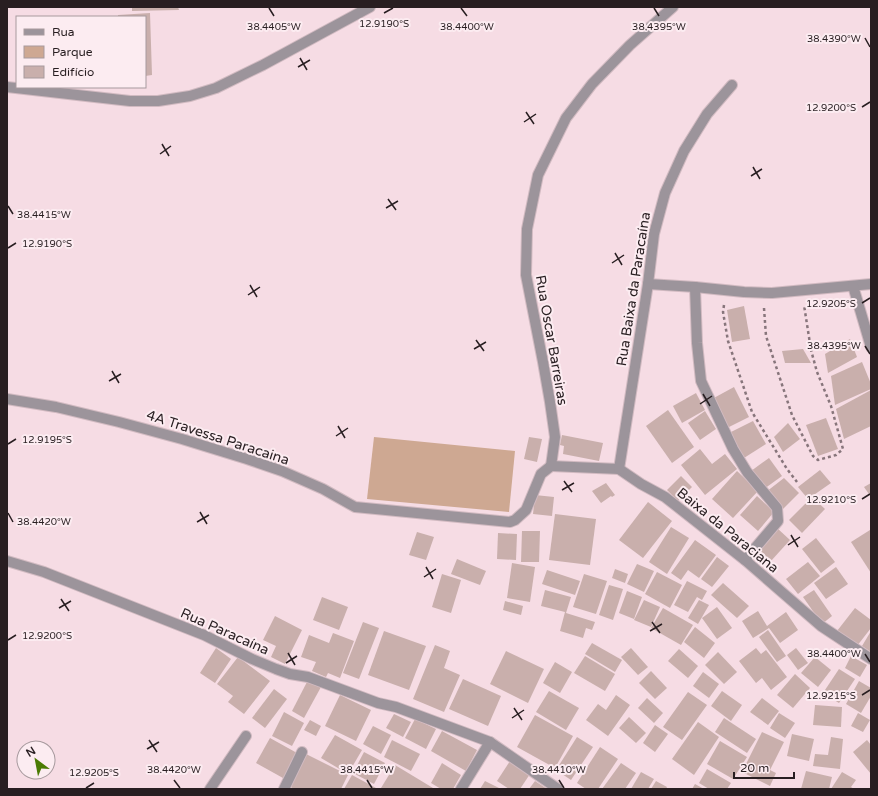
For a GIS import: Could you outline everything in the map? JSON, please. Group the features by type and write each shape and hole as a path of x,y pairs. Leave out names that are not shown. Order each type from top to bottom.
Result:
{"street":[{"path":"7,87 130,101 158,101 190,96 216,88 263,65 370,7"},
{"name":"Rua Oscar Barreiras","path":"551,466 554,436 550,402 526,275 527,229 538,175 566,118 592,84 630,45 674,7"},
{"name":"Rua Baixa da Paracaína","path":"619,469 648,284 654,234 665,193 684,151 707,114 732,86"},
{"path":"648,284 763,293 802,291 871,284"},
{"path":"853,286 871,347"},
{"path":"695,287 700,381 733,449 747,472 777,508 778,520 745,560"},
{"name":"4A Travessa Paracaina","path":"7,399 56,407 119,422 247,459 282,471 323,489 354,507 510,522 515,520 526,510 541,474 551,466"},
{"path":"551,466 619,469"},
{"name":"Baixa da Paraciana","path":"619,469 641,484 665,497 745,560 821,626 871,659"},
{"name":"Rua Paracaína","path":"7,561 44,572 204,635 252,659 276,669 290,674 308,677 378,703 396,707 490,742 558,789"},
{"path":"210,789 246,736"},
{"path":"461,789 490,742"},
{"path":"284,789 302,752"}],"path":[{"path":"725,290 723,312 728,341 752,412 787,469 797,482"},
{"path":"763,293 766,336 792,415 814,456 818,460 836,454 842,449 830,406 817,372 811,350 802,291"}],"green space":[{"path":"374,437 515,451 509,512 367,499"}],"building":[{"path":"132,7 178,7 179,10 132,11"},
{"path":"150,13 152,75 146,76 146,16 118,15"},
{"path":"744,306 750,339 732,342 727,310"},
{"path":"850,339 857,357 828,373 825,354"},
{"path":"803,349 811,363 785,363 782,351"},
{"path":"862,362 871,384 871,389 835,405 831,376"},
{"path":"734,387 749,417 727,428 712,399"},
{"path":"871,390 871,426 844,439 836,409"},
{"path":"696,393 705,410 682,423 673,406"},
{"path":"668,410 694,447 672,463 646,426"},
{"path":"705,411 716,429 700,440 688,423"},
{"path":"826,418 838,449 818,456 806,425"},
{"path":"753,421 766,444 744,458 729,433"},
{"path":"788,423 800,439 783,452 774,437"},
{"path":"562,435 603,443 599,461 563,454 564,446 560,445"},
{"path":"529,437 542,439 537,462 524,459"},
{"path":"700,449 712,464 725,454 737,469 705,495 681,465"},
{"path":"769,458 782,476 764,489 751,471"},
{"path":"820,470 831,483 808,499 798,487"},
{"path":"737,471 758,491 733,518 712,499"},
{"path":"681,476 692,487 678,501 667,490"},
{"path":"784,478 799,493 783,509 766,492"},
{"path":"606,483 615,495 601,503 592,491"},
{"path":"871,483 871,497 864,487"},
{"path":"535,495 554,497 552,516 533,514"},
{"path":"757,496 774,512 758,531 740,515"},
{"path":"812,497 825,509 802,533 789,520"},
{"path":"648,502 672,521 643,558 619,540"},
{"path":"555,514 596,519 590,565 549,560"},
{"path":"671,527 689,538 667,574 649,562"},
{"path":"777,528 790,540 771,561 759,550"},
{"path":"870,530 871,531 871,573 851,542"},
{"path":"522,531 540,531 539,562 521,562"},
{"path":"417,532 434,537 426,560 409,555"},
{"path":"498,533 517,534 516,560 497,559"},
{"path":"816,538 835,562 821,573 802,549"},
{"path":"695,540 716,555 699,578 688,570 681,580 671,573"},
{"path":"717,557 729,566 712,587 701,579"},
{"path":"457,559 486,571 480,585 451,574"},
{"path":"808,562 820,576 798,594 786,579"},
{"path":"512,563 535,567 530,602 507,598"},
{"path":"637,564 654,571 644,592 627,584"},
{"path":"836,567 848,584 826,599 814,583"},
{"path":"615,569 628,574 625,583 612,578"},
{"path":"547,570 580,581 575,595 542,584"},
{"path":"657,572 682,585 670,608 645,594"},
{"path":"442,574 461,580 451,613 432,607"},
{"path":"584,574 607,581 596,614 573,607"},
{"path":"687,581 707,591 702,600 697,597 688,612 674,605"},
{"path":"723,583 749,606 737,618 711,595"},
{"path":"609,585 623,589 613,620 599,615"},
{"path":"545,590 571,597 566,613 595,622 592,630 586,628 583,638 560,631 565,612 541,606"},
{"path":"814,590 832,616 822,624 803,597"},
{"path":"627,591 642,597 634,619 619,613"},
{"path":"322,597 348,607 339,630 313,620"},
{"path":"644,600 660,607 651,627 634,620"},
{"path":"699,600 709,605 698,624 688,618"},
{"path":"505,601 523,606 521,615 503,610"},
{"path":"717,607 732,628 717,639 702,618"},
{"path":"663,608 693,625 681,645 651,628"},
{"path":"855,608 871,620 871,628 857,646 837,631"},
{"path":"758,611 767,626 786,612 798,630 780,643 769,628 753,638 742,621"},
{"path":"275,616 302,630 285,664 271,657 276,646 263,640"},
{"path":"363,622 379,628 359,679 343,673"},
{"path":"695,627 715,643 704,658 684,642"},
{"path":"768,630 786,656 777,662 759,637"},
{"path":"384,631 426,646 409,690 368,675"},
{"path":"871,631 871,652 862,646"},
{"path":"333,633 354,641 340,678 328,673 326,677 312,671 316,662 301,657 309,635 329,643"},
{"path":"592,643 622,660 615,672 585,654"},
{"path":"435,645 450,651 444,668 460,675 444,712 413,699"},
{"path":"216,648 231,659 215,683 200,673"},
{"path":"631,648 648,667 638,675 621,657"},
{"path":"756,648 761,654 766,650 787,677 771,690 762,678 756,683 739,661"},
{"path":"796,648 808,663 798,670 787,655"},
{"path":"679,649 698,666 688,678 668,661"},
{"path":"506,651 544,669 528,703 490,684"},
{"path":"718,652 737,672 724,684 705,665"},
{"path":"585,656 615,674 605,691 574,673"},
{"path":"851,656 867,665 860,677 845,668"},
{"path":"238,657 270,681 244,714 228,702 233,696 217,684"},
{"path":"815,657 831,670 818,687 801,673"},
{"path":"555,662 572,672 560,693 543,683"},
{"path":"839,669 855,679 839,703 823,693"},
{"path":"651,671 667,688 655,699 639,683"},
{"path":"703,672 719,684 709,698 693,686"},
{"path":"795,674 810,688 793,708 777,695"},
{"path":"463,679 501,696 488,726 449,709"},
{"path":"308,680 321,687 304,718 292,711"},
{"path":"859,681 871,688 871,696 861,713 846,704"},
{"path":"274,689 287,699 265,728 252,718"},
{"path":"549,691 579,708 566,730 536,712"},
{"path":"722,691 742,705 731,721 711,706"},
{"path":"688,692 707,705 682,740 663,727"},
{"path":"340,695 371,710 356,741 325,726"},
{"path":"616,695 630,705 608,736 586,720 598,704 606,710"},
{"path":"647,698 663,713 654,723 638,708"},
{"path":"762,698 779,711 768,725 750,712"},
{"path":"815,705 842,707 841,727 813,725"},
{"path":"284,712 304,723 292,746 272,736"},
{"path":"779,713 795,723 785,738 770,728"},
{"path":"858,713 870,720 863,732 851,726"},
{"path":"394,714 411,722 403,737 386,728"},
{"path":"535,715 573,736 555,768 517,747"},
{"path":"629,717 646,733 636,743 619,728"},
{"path":"724,718 756,739 747,753 715,732"},
{"path":"415,719 436,729 426,749 405,738"},
{"path":"310,720 321,726 316,736 304,730"},
{"path":"698,722 719,737 694,775 672,759"},
{"path":"655,725 668,734 655,752 643,743"},
{"path":"373,726 391,735 381,754 363,744"},
{"path":"442,731 477,750 466,771 431,751"},
{"path":"762,732 784,742 770,770 776,773 770,786 742,772"},
{"path":"792,734 814,739 809,761 787,756"},
{"path":"335,735 362,750 348,774 321,758"},
{"path":"577,737 593,747 571,780 556,770"},
{"path":"831,737 843,739 840,769 813,766 815,754 828,755"},
{"path":"270,738 297,753 283,778 256,763"},
{"path":"392,740 420,754 411,771 384,757"},
{"path":"867,740 871,745 871,774 853,752"},
{"path":"720,741 747,757 733,779 707,764"},
{"path":"600,747 618,759 598,789 586,789 577,783"},
{"path":"364,752 385,763 374,784 353,773"},
{"path":"306,754 348,775 341,789 294,789 289,786"},
{"path":"510,761 530,774 520,789 509,789 497,781"},
{"path":"442,763 461,775 453,789 441,789 431,783"},
{"path":"621,763 636,773 625,789 602,789"},
{"path":"395,765 433,788 433,789 381,788"},
{"path":"707,769 731,783 727,789 709,789 699,783"},
{"path":"806,771 832,777 829,789 801,789"},
{"path":"641,772 654,779 648,789 631,789"},
{"path":"842,772 856,780 851,787 854,789 831,789"},
{"path":"352,775 376,788 344,789"},
{"path":"485,781 501,789 480,789"},
{"path":"535,781 547,789 529,789"},
{"path":"656,781 667,787 666,789 651,789"},
{"path":"695,784 704,789 692,789"}]}
